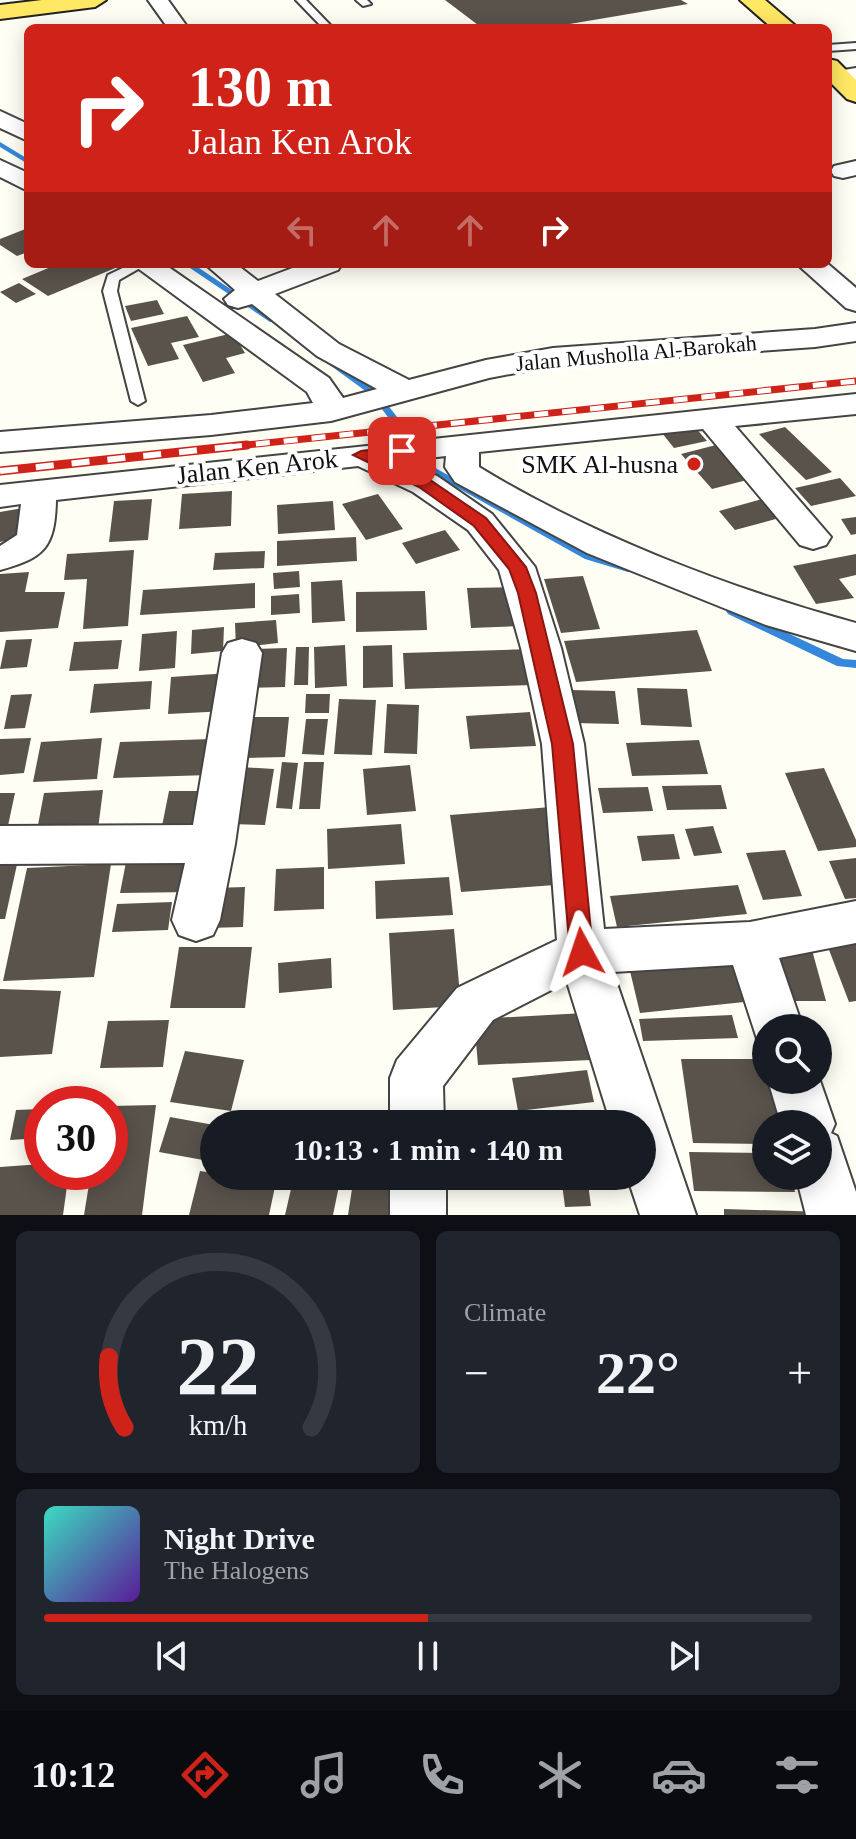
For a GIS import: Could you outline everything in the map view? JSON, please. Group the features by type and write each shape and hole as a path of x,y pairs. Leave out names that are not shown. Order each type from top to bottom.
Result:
{"main road":[{"path":"0,12 95,0"},
{"path":"751,0 781,24"}],"street":[{"path":"158,0 175,24"},
{"path":"0,118 24,132"},
{"path":"0,167 24,182"},
{"path":"150,268 213,308 318,385 327,396 331,411"},
{"path":"223,268 252,294 391,396"},
{"path":"213,308 318,268"},
{"path":"816,268 856,302"},
{"name":"Jalan Musholla Al-Barokah","path":"0,442 211,425 331,411 486,369 553,357 815,338 856,332"},
{"name":"Jalan Ken Arok","path":"0,496 856,404"},
{"path":"712,419 813,537"},
{"path":"458,445 462,467 467,475 600,545 780,616 856,637"},
{"path":"361,455 425,484 453,501 480,522 517,567 541,648 563,744 582,952 633,1110"},
{"path":"0,558 22,552 31,545 36,536 39,491"},
{"path":"196,920 212,844 242,653"},
{"path":"0,845 212,844"},
{"path":"417,1110 416,1078 475,1004 582,952 750,943 856,922"},
{"path":"750,943 773,1014"},
{"path":"656,1179 668,1215"},
{"path":"418,1190 418,1215"},
{"path":"827,1190 834,1215"}],"lane":[{"path":"301,0 324,24"},
{"path":"838,71 856,46"},
{"path":"135,268 113,278 110,291 138,401"}],"building":[{"path":"445,0 681,0 688,4 570,24 477,24"},
{"path":"24,230 24,253 17,256 0,245 0,239"},
{"path":"48,268 115,268 48,296 22,279"},
{"path":"19,283 36,294 16,303 0,292"},
{"path":"157,300 164,314 131,321 125,306"},
{"path":"187,316 199,337 171,343 179,359 148,366 131,328"},
{"path":"233,333 245,353 226,358 235,373 203,382 183,345"},
{"path":"694,426 707,441 674,448 662,433"},
{"path":"785,427 832,472 806,480 759,434"},
{"path":"716,445 747,480 712,489 681,454"},
{"path":"840,478 856,496 811,506 795,488"},
{"path":"232,491 231,526 179,529 182,494"},
{"path":"378,494 403,529 366,540 342,504"},
{"path":"766,498 783,517 735,530 719,511"},
{"path":"152,499 148,540 109,542 114,501"},
{"path":"333,501 335,530 278,534 277,505"},
{"path":"23,508 23,537 0,542 0,512"},
{"path":"856,517 856,534 851,535 841,519"},
{"path":"445,530 460,550 416,564 402,543"},
{"path":"356,537 357,561 277,566 277,541"},
{"path":"134,550 128,626 83,629 87,579 64,580 67,554"},
{"path":"265,551 264,568 213,570 215,553"},
{"path":"856,554 856,575 839,579 854,598 816,604 793,566"},
{"path":"299,571 300,587 274,589 273,573"},
{"path":"29,572 25,592 65,592 58,628 0,632 0,574"},
{"path":"583,576 600,629 561,633 544,579"},
{"path":"342,580 345,621 312,623 311,582"},
{"path":"255,583 255,608 140,615 143,590"},
{"path":"518,587 524,626 471,628 467,588"},
{"path":"425,591 427,630 356,632 356,592"},
{"path":"299,594 300,613 271,615 271,596"},
{"path":"276,620 278,643 236,648 235,623"},
{"path":"224,627 223,651 191,654 192,630"},
{"path":"697,630 712,671 576,682 564,641"},
{"path":"177,631 175,668 139,671 142,634"},
{"path":"32,639 27,667 0,669 6,640"},
{"path":"122,640 118,669 69,671 74,642"},
{"path":"345,645 347,686 315,688 314,647"},
{"path":"392,645 393,687 363,688 363,646"},
{"path":"296,647 309,647 308,685 294,685"},
{"path":"287,648 285,687 248,688 251,649"},
{"path":"530,649 535,685 405,689 403,653"},
{"path":"229,673 227,711 168,714 171,677"},
{"path":"152,681 150,709 90,713 94,684"},
{"path":"637,688 687,689 692,727 641,725"},
{"path":"570,690 615,691 619,724 573,723"},
{"path":"32,694 25,728 4,729 11,695"},
{"path":"306,694 330,694 329,713 305,713"},
{"path":"339,699 376,700 372,755 334,754"},
{"path":"387,704 419,705 417,754 384,753"},
{"path":"530,712 536,746 470,749 466,716"},
{"path":"249,717 289,717 285,757 244,758"},
{"path":"306,719 328,719 324,755 302,754"},
{"path":"31,738 24,773 0,775 0,739"},
{"path":"102,738 97,779 33,782 41,742"},
{"path":"212,739 209,775 113,778 120,742"},
{"path":"699,740 708,774 632,776 626,743"},
{"path":"282,762 298,763 292,809 276,808"},
{"path":"304,762 324,762 320,809 299,809"},
{"path":"410,765 416,811 367,815 363,769"},
{"path":"241,767 274,769 265,825 230,824"},
{"path":"824,768 856,840 856,847 818,851 785,773"},
{"path":"721,785 727,809 667,810 662,786"},
{"path":"648,787 653,811 603,813 598,788"},
{"path":"103,790 97,837 35,841 44,793"},
{"path":"169,791 208,791 201,836 160,836"},
{"path":"0,793 15,793 6,835 0,835"},
{"path":"551,807 568,884 461,892 450,815"},
{"path":"401,824 405,864 328,869 327,829"},
{"path":"713,826 722,853 694,856 685,829"},
{"path":"674,834 680,859 642,861 637,836"},
{"path":"785,850 802,896 763,900 746,853"},
{"path":"196,856 191,892 120,893 127,857"},
{"path":"856,858 856,898 845,899 829,861"},
{"path":"18,860 5,919 0,919 0,861"},
{"path":"111,864 94,977 3,981 27,868"},
{"path":"324,867 324,909 274,911 276,869"},
{"path":"449,877 453,915 376,919 375,881"},
{"path":"738,885 747,914 617,927 610,896"},
{"path":"245,887 243,927 208,928 213,888"},
{"path":"172,902 168,930 112,932 117,904"},
{"path":"856,926 856,1001 849,1002 821,929"},
{"path":"454,929 461,1006 393,1010 389,933"},
{"path":"809,939 826,1001 788,1001 772,940"},
{"path":"179,947 252,947 245,1008 170,1008"},
{"path":"748,955 763,1000 640,1013 629,967"},
{"path":"331,958 332,988 279,993 278,963"},
{"path":"0,989 61,991 52,1054 0,1057"},
{"path":"584,1013 591,1060 478,1065 474,1019"},
{"path":"732,1015 738,1038 643,1041 639,1019"},
{"path":"169,1020 163,1067 100,1068 108,1021"},
{"path":"185,1051 244,1060 231,1110 170,1102"},
{"path":"681,1059 752,1059 752,1094 780,1094 782,1110 752,1110 752,1144 693,1143"},
{"path":"587,1070 594,1102 518,1110 512,1078"},
{"path":"156,1105 142,1215 84,1215 88,1190 128,1190 128,1106"},
{"path":"16,1110 24,1110 24,1139 10,1140"},
{"path":"170,1117 200,1122 200,1159 159,1152"},
{"path":"689,1152 752,1153 752,1190 795,1192 694,1191"},
{"path":"24,1165 24,1190 66,1190 63,1215 0,1215 0,1167"},
{"path":"200,1171 200,1190 274,1190 269,1215 189,1215"},
{"path":"291,1190 338,1190 333,1215 285,1215"},
{"path":"352,1190 392,1190 389,1215 348,1215"},
{"path":"563,1190 589,1190 591,1206 565,1207"},
{"path":"724,1209 826,1212 827,1215 724,1215"}],"waterway":[{"path":"0,144 24,159"},
{"path":"194,268 273,320"},
{"path":"330,361 374,393 434,471 589,557 628,568"},
{"path":"732,611 841,663 856,664"}],"railway":[{"path":"228,447 856,381"},
{"path":"228,447 247,445"},
{"path":"0,471 228,447"}],"place":[{"name":"SMK Al-husna","path":"694,464"}],"route":[{"path":"402,451 361,455 425,484 480,522 517,567 527,593 563,744 582,952"}]}
